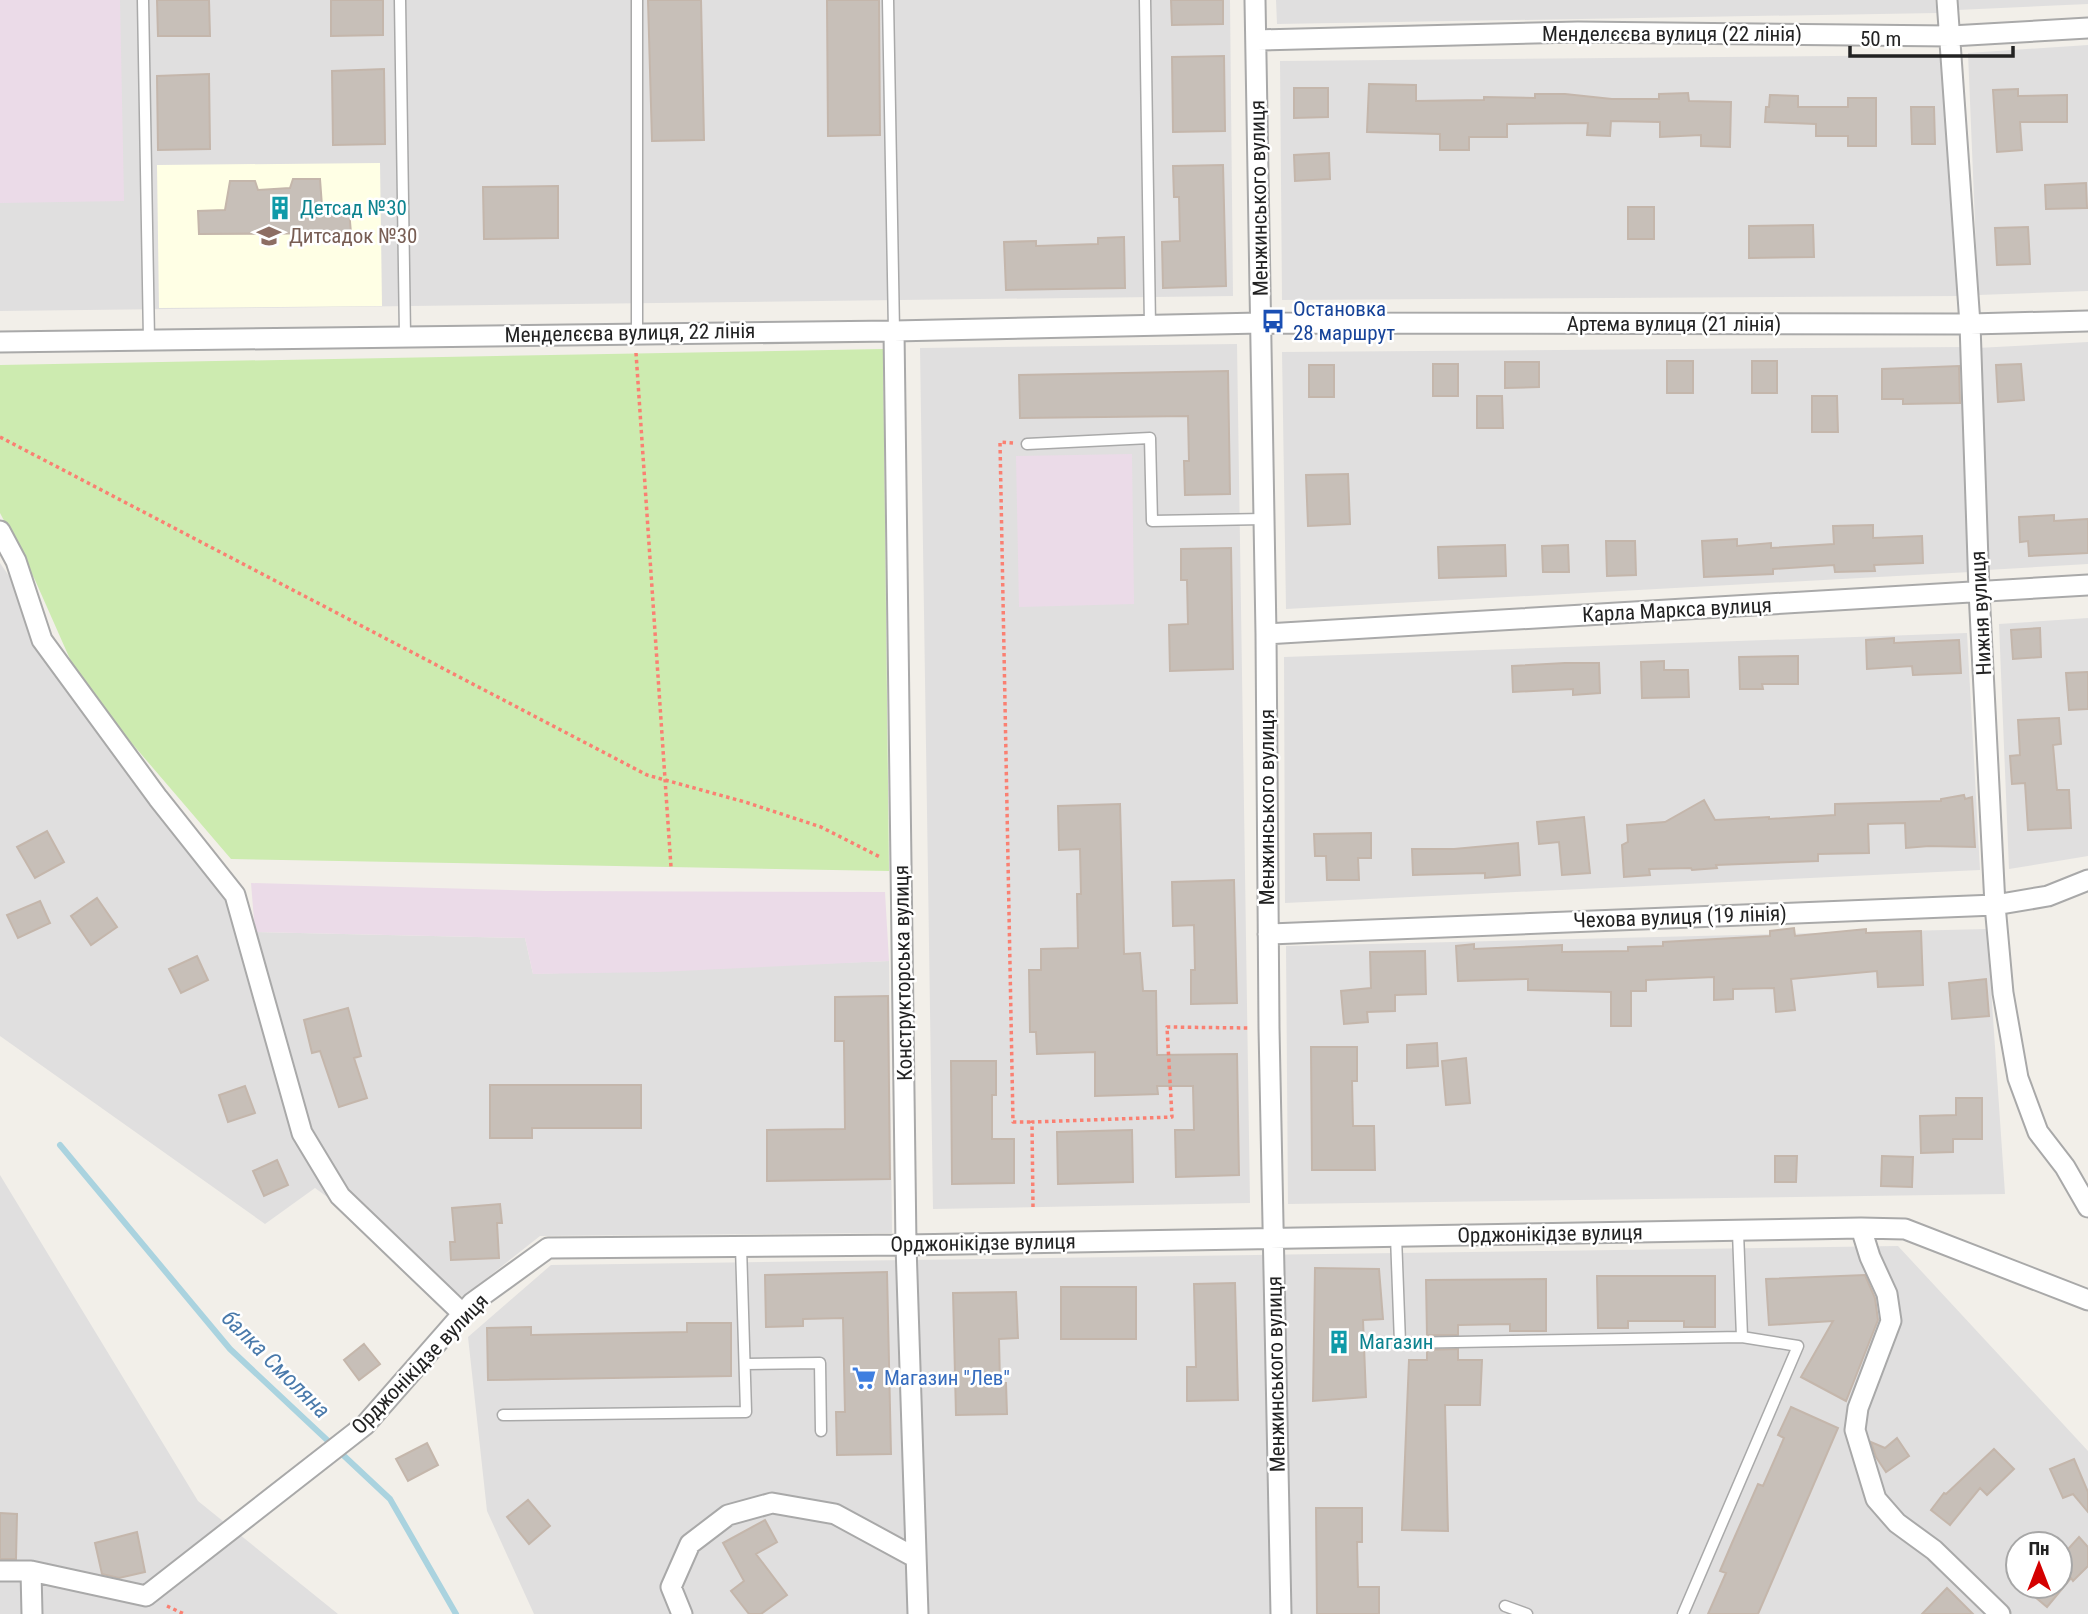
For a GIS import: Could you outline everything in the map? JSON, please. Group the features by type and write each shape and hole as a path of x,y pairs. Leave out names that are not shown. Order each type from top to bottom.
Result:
{"street":[{"name":"Менжинського вулиця","path":"1255,0 1266,634 1269,1028 1281,1614"},
{"name":"Нижня вулиця","path":"1947,0 1970,324 1979,591 1995,905 2003,993 2018,1078 2038,1132 2065,1167 2088,1207"},
{"name":"Менделєєва вулиця (22 лiнiя)","path":"1256,40 1578,32 1951,36 2088,28"},
{"name":"Артема вулиця (21 лiнiя)","path":"1260,323 1970,324 2088,321"},
{"name":"Менделєєва вулиця, 22 лінія","path":"0,342 894,331 1260,323"},
{"name":"Конструкторська вулиця","path":"894,331 906,1245 918,1614"},
{"path":"0,531 16,561 42,640 158,798 235,895 302,1133 340,1196 463,1314"},
{"name":"Карла Маркса вулиця","path":"1266,634 2088,585"},
{"name":"Чехова вулиця (19 лiнiя)","path":"1268,933 1995,905 2048,896 2088,880"},
{"path":"1861,1228 1870,1257 1887,1294 1891,1321 1862,1398 1855,1430 1877,1499 1897,1523 1934,1550 2000,1614"},
{"name":"Орджонікідзе вулиця","path":"0,1571 31,1571 146,1596 365,1425 472,1303 548,1248 1905,1229 2088,1300"},
{"path":"682,1614 671,1587 690,1544 728,1515 772,1503 835,1514 916,1558"},
{"path":"31,1571 32,1614"}],"lane":[{"path":"143,0 149,340"},
{"path":"400,0 405,336"},
{"path":"637,0 637,333"},
{"path":"888,0 894,331"},
{"path":"1145,0 1150,326"},
{"path":"1027,443 1150,438 1152,521 1264,519"},
{"path":"1738,1232 1742,1337"},
{"path":"1396,1236 1400,1342 1742,1337 1798,1346 1683,1614"},
{"path":"503,1415 746,1412 741,1246"},
{"path":"745,1364 820,1363 821,1431"},
{"path":"1505,1606 1527,1614"}],"path":[{"path":"636,354 671,867"},
{"path":"0,437 635,768 665,780 821,827 901,868"},
{"path":"1027,443 1000,442 1013,1122 1172,1117 1167,1027 1269,1028"},
{"path":"1032,1122 1033,1207"}],"shaded area":[{"path":"0,0 1230,0 1233,296 0,311"},
{"path":"0,0 120,0 124,201 0,203"},
{"path":"1276,0 1935,0 1937,13 1277,24"},
{"path":"1955,0 2088,0 2088,4 1957,10"},
{"path":"2088,45 2088,291 1978,295 1968,53"},
{"path":"1942,55 1959,296 1282,300 1280,61"},
{"name":"Дитсадок №30","path":"380,163 382,306 159,308 157,165"},
{"path":"2088,342 2088,564 1987,570 1977,348"},
{"path":"1237,344 1250,1203 933,1209 920,348"},
{"path":"1964,347 1970,572 1286,609 1282,352"},
{"path":"1132,454 1134,604 1019,607 1016,456"},
{"path":"0,563 255,932 525,938 533,974 889,961 892,1233 540,1236 463,1297 315,1188 265,1224 0,1036"},
{"path":"2088,618 2088,856 2009,869 1999,624"},
{"path":"1967,633 1980,870 1285,903 1284,657"},
{"path":"251,883 546,891 885,892 889,961 658,972 533,974 525,938 255,932"},
{"path":"1987,929 2005,1194 1288,1204 1286,946"},
{"path":"0,1175 198,1501 338,1614 0,1614"},
{"path":"1898,1246 2088,1451 2088,1614 534,1614 487,1511 468,1337 551,1265"}],"green space":[{"path":"883,349 889,871 231,859 81,684 35,580 0,513 0,365"}],"building":[{"path":"157,0 209,0 210,36 158,36"},
{"path":"331,0 383,0 383,35 331,36"},
{"path":"648,0 701,0 704,140 652,141"},
{"path":"827,0 879,0 880,135 828,136"},
{"path":"1171,0 1223,0 1223,24 1172,25"},
{"path":"1224,56 1225,131 1173,132 1172,57"},
{"path":"384,69 385,144 333,145 332,71"},
{"path":"209,74 210,149 158,150 157,76"},
{"path":"1369,84 1416,85 1416,101 1484,100 1484,97 1535,98 1535,94 1659,99 1659,94 1688,93 1689,101 1731,102 1730,147 1701,146 1701,135 1660,137 1660,122 1611,121 1610,136 1587,135 1588,123 1507,124 1507,137 1469,137 1469,150 1440,150 1440,134 1367,132"},
{"path":"1294,88 1328,88 1328,117 1294,118"},
{"path":"2018,89 2018,96 2067,95 2067,122 2020,122 2022,150 1997,152 1993,90"},
{"path":"1770,95 1798,96 1798,107 1848,107 1848,98 1876,98 1876,146 1848,146 1848,136 1816,136 1816,124 1765,122"},
{"path":"1911,107 1934,107 1935,144 1912,144"},
{"path":"1329,153 1330,179 1295,181 1294,155"},
{"path":"1223,165 1226,286 1163,288 1162,242 1180,241 1179,197 1174,197 1173,166"},
{"name":"Детсад №30","path":"293,179 320,179 322,206 349,210 351,233 199,234 198,211 225,210 230,181 255,181 258,190 290,188"},
{"path":"2086,183 2087,208 2046,209 2045,185"},
{"path":"558,186 558,238 484,239 483,187"},
{"path":"1628,207 1654,207 1654,239 1628,239"},
{"path":"1813,225 1814,257 1749,258 1749,226"},
{"path":"2028,227 2030,264 1997,265 1995,228"},
{"path":"1124,237 1125,288 1006,290 1004,242 1036,241 1036,246 1098,244 1098,238"},
{"path":"1667,361 1693,361 1693,393 1667,393"},
{"path":"1752,361 1777,361 1777,393 1752,393"},
{"path":"1505,362 1539,362 1539,387 1505,388"},
{"path":"1433,364 1458,364 1458,396 1433,396"},
{"path":"2021,364 2024,400 1998,402 1996,365"},
{"path":"1309,365 1334,365 1334,397 1309,397"},
{"path":"1959,366 1960,403 1903,404 1903,399 1882,399 1882,369"},
{"path":"1228,371 1230,494 1185,495 1184,461 1189,461 1188,416 1020,418 1019,375"},
{"path":"1477,396 1502,396 1503,428 1477,428"},
{"path":"1812,396 1837,396 1838,432 1812,432"},
{"path":"1348,474 1350,524 1308,526 1306,475"},
{"path":"2054,515 2054,521 2088,519 2088,553 2029,556 2028,541 2020,542 2019,517"},
{"path":"1873,525 1873,538 1922,536 1923,563 1874,565 1875,571 1835,572 1834,565 1773,569 1773,574 1704,577 1702,541 1737,539 1737,546 1771,543 1771,548 1834,544 1833,526"},
{"path":"1606,541 1635,541 1636,575 1607,576"},
{"path":"1505,545 1506,576 1439,578 1438,547"},
{"path":"1568,545 1569,572 1543,572 1542,546"},
{"path":"1231,548 1233,669 1170,671 1169,625 1188,624 1187,580 1181,580 1181,549"},
{"path":"2040,628 2041,657 2013,659 2011,630"},
{"path":"1894,638 1894,643 1959,640 1961,673 1913,675 1912,666 1867,669 1866,640"},
{"path":"1798,656 1798,684 1762,684 1763,689 1740,689 1739,657"},
{"path":"1664,661 1664,670 1688,670 1689,697 1642,698 1641,662"},
{"path":"1599,663 1600,693 1573,695 1573,689 1513,692 1512,666"},
{"path":"2088,672 2088,709 2069,710 2066,673"},
{"path":"2059,718 2061,744 2053,745 2057,790 2069,790 2071,828 2028,830 2025,783 2012,784 2010,756 2020,755 2018,720"},
{"path":"1964,795 1965,799 1972,797 1975,847 1906,848 1905,823 1868,824 1869,853 1818,854 1818,861 1716,865 1717,868 1692,870 1649,869 1650,875 1624,877 1622,845 1628,842 1627,825 1665,822 1704,800 1715,820 1769,819 1835,815 1835,804 1941,801"},
{"path":"1120,804 1124,954 1140,953 1143,991 1156,991 1157,1055 1237,1054 1239,1175 1176,1177 1175,1130 1194,1130 1193,1086 1157,1086 1158,1094 1095,1096 1095,1052 1037,1054 1036,1032 1030,1032 1029,970 1041,970 1041,949 1078,948 1080,849 1059,850 1058,806"},
{"path":"1584,817 1590,873 1562,875 1559,842 1539,844 1537,822"},
{"path":"47,831 64,862 35,878 17,847"},
{"path":"1371,833 1371,858 1358,858 1359,880 1327,880 1326,856 1315,856 1314,834"},
{"path":"1518,843 1520,875 1485,878 1485,873 1413,875 1412,849 1454,849"},
{"path":"1234,880 1237,1003 1191,1004 1191,970 1195,970 1194,925 1173,926 1172,882"},
{"path":"97,898 117,927 91,945 71,916"},
{"path":"40,901 50,923 18,938 7,915"},
{"path":"1794,928 1795,936 1866,929 1866,933 1921,931 1923,985 1878,987 1877,971 1791,979 1795,1010 1776,1012 1774,988 1733,989 1733,999 1714,1000 1714,977 1646,980 1646,991 1631,991 1631,1026 1611,1026 1611,992 1528,990 1528,979 1458,981 1456,946 1474,944 1474,949 1562,945 1562,952 1628,951 1628,947 1663,946 1663,942 1770,936 1770,931"},
{"path":"1425,951 1426,994 1395,995 1395,1011 1367,1012 1368,1022 1344,1024 1341,991 1371,988 1370,952"},
{"path":"197,956 208,980 181,993 169,969"},
{"path":"1986,979 1989,1016 1952,1019 1949,983"},
{"path":"888,996 890,1179 767,1181 767,1130 845,1129 844,1041 835,1041 835,997"},
{"path":"348,1008 361,1056 354,1058 367,1098 339,1107 320,1051 312,1053 304,1020"},
{"path":"1437,1043 1438,1066 1407,1068 1407,1045"},
{"path":"1311,1047 1357,1047 1357,1081 1352,1081 1353,1126 1374,1126 1375,1170 1312,1170"},
{"path":"1466,1058 1470,1103 1446,1105 1442,1061"},
{"path":"951,1061 996,1061 996,1095 992,1095 992,1139 1014,1139 1014,1183 952,1184"},
{"path":"490,1085 641,1085 641,1128 532,1128 532,1138 490,1138"},
{"path":"245,1086 255,1113 228,1122 219,1095"},
{"path":"1956,1098 1982,1098 1982,1139 1953,1139 1953,1152 1921,1153 1920,1116 1956,1115"},
{"path":"1132,1130 1133,1182 1058,1184 1057,1132"},
{"path":"1775,1156 1797,1156 1796,1182 1775,1182"},
{"path":"1882,1156 1913,1157 1912,1187 1881,1186"},
{"path":"277,1160 288,1185 264,1196 253,1171"},
{"path":"500,1204 502,1223 497,1223 499,1258 451,1260 450,1242 455,1242 452,1208"},
{"name":"Магазин","path":"1315,1268 1379,1269 1383,1319 1363,1320 1366,1397 1313,1401"},
{"path":"887,1272 891,1454 837,1455 836,1412 845,1412 843,1318 803,1319 803,1326 766,1327 765,1275"},
{"path":"1865,1275 1875,1298 1878,1320 1846,1401 1801,1377 1833,1321 1769,1325 1766,1279"},
{"path":"1597,1276 1715,1276 1715,1327 1684,1327 1684,1321 1628,1321 1628,1328 1598,1328"},
{"path":"1546,1279 1546,1331 1510,1331 1510,1324 1458,1325 1458,1335 1427,1335 1426,1280"},
{"path":"1235,1283 1238,1400 1187,1401 1187,1367 1196,1367 1194,1284"},
{"path":"1061,1287 1136,1287 1136,1339 1061,1339"},
{"path":"1016,1292 1018,1338 999,1339 1000,1383 1006,1383 1007,1414 956,1415 953,1293"},
{"path":"687,1323 731,1323 731,1376 488,1380 487,1328 531,1327 531,1335 687,1332"},
{"path":"364,1344 380,1364 359,1380 344,1360"},
{"path":"1458,1349 1458,1360 1482,1360 1480,1405 1445,1405 1448,1531 1402,1530 1409,1360 1427,1360 1427,1350"},
{"path":"1791,1407 1838,1428 1758,1614 1708,1614 1726,1573 1720,1571 1732,1543 1758,1484 1763,1486 1784,1438 1778,1435"},
{"path":"1897,1438 1909,1456 1886,1472 1876,1457 1871,1442 1885,1448"},
{"path":"427,1443 438,1465 408,1481 396,1459"},
{"path":"1994,1449 2014,1469 1987,1495 1980,1488 1950,1525 1931,1510 1944,1493"},
{"path":"2074,1459 2088,1492 2088,1512 2073,1494 2063,1498 2050,1469"},
{"path":"528,1500 550,1526 529,1544 507,1517"},
{"path":"1316,1508 1362,1508 1362,1542 1357,1542 1358,1587 1379,1587 1379,1614 1317,1614"},
{"path":"0,1513 17,1514 16,1559 0,1559"},
{"path":"765,1520 777,1542 756,1554 787,1595 761,1614 749,1614 731,1591 744,1581 723,1543"},
{"path":"137,1532 145,1572 119,1578 102,1574 95,1543"},
{"path":"2079,1537 2088,1547 2088,1566 2074,1580 2074,1543"},
{"path":"1947,1588 1973,1614 1922,1614"},
{"path":"2039,1600 2053,1600 2047,1607"}],"waterway":[{"name":"балка Смоляна","path":"60,1145 230,1349 390,1499 456,1614"}],"place":[{"name":"Детсад №30","path":"280,208"},
{"name":"Дитсадок №30","path":"269,236"},
{"name":"Остановка 28 маршрут","path":"1273,321"},
{"name":"Магазин","path":"1339,1342"},
{"name":"Магазин \"Лев\"","path":"864,1378"}]}
